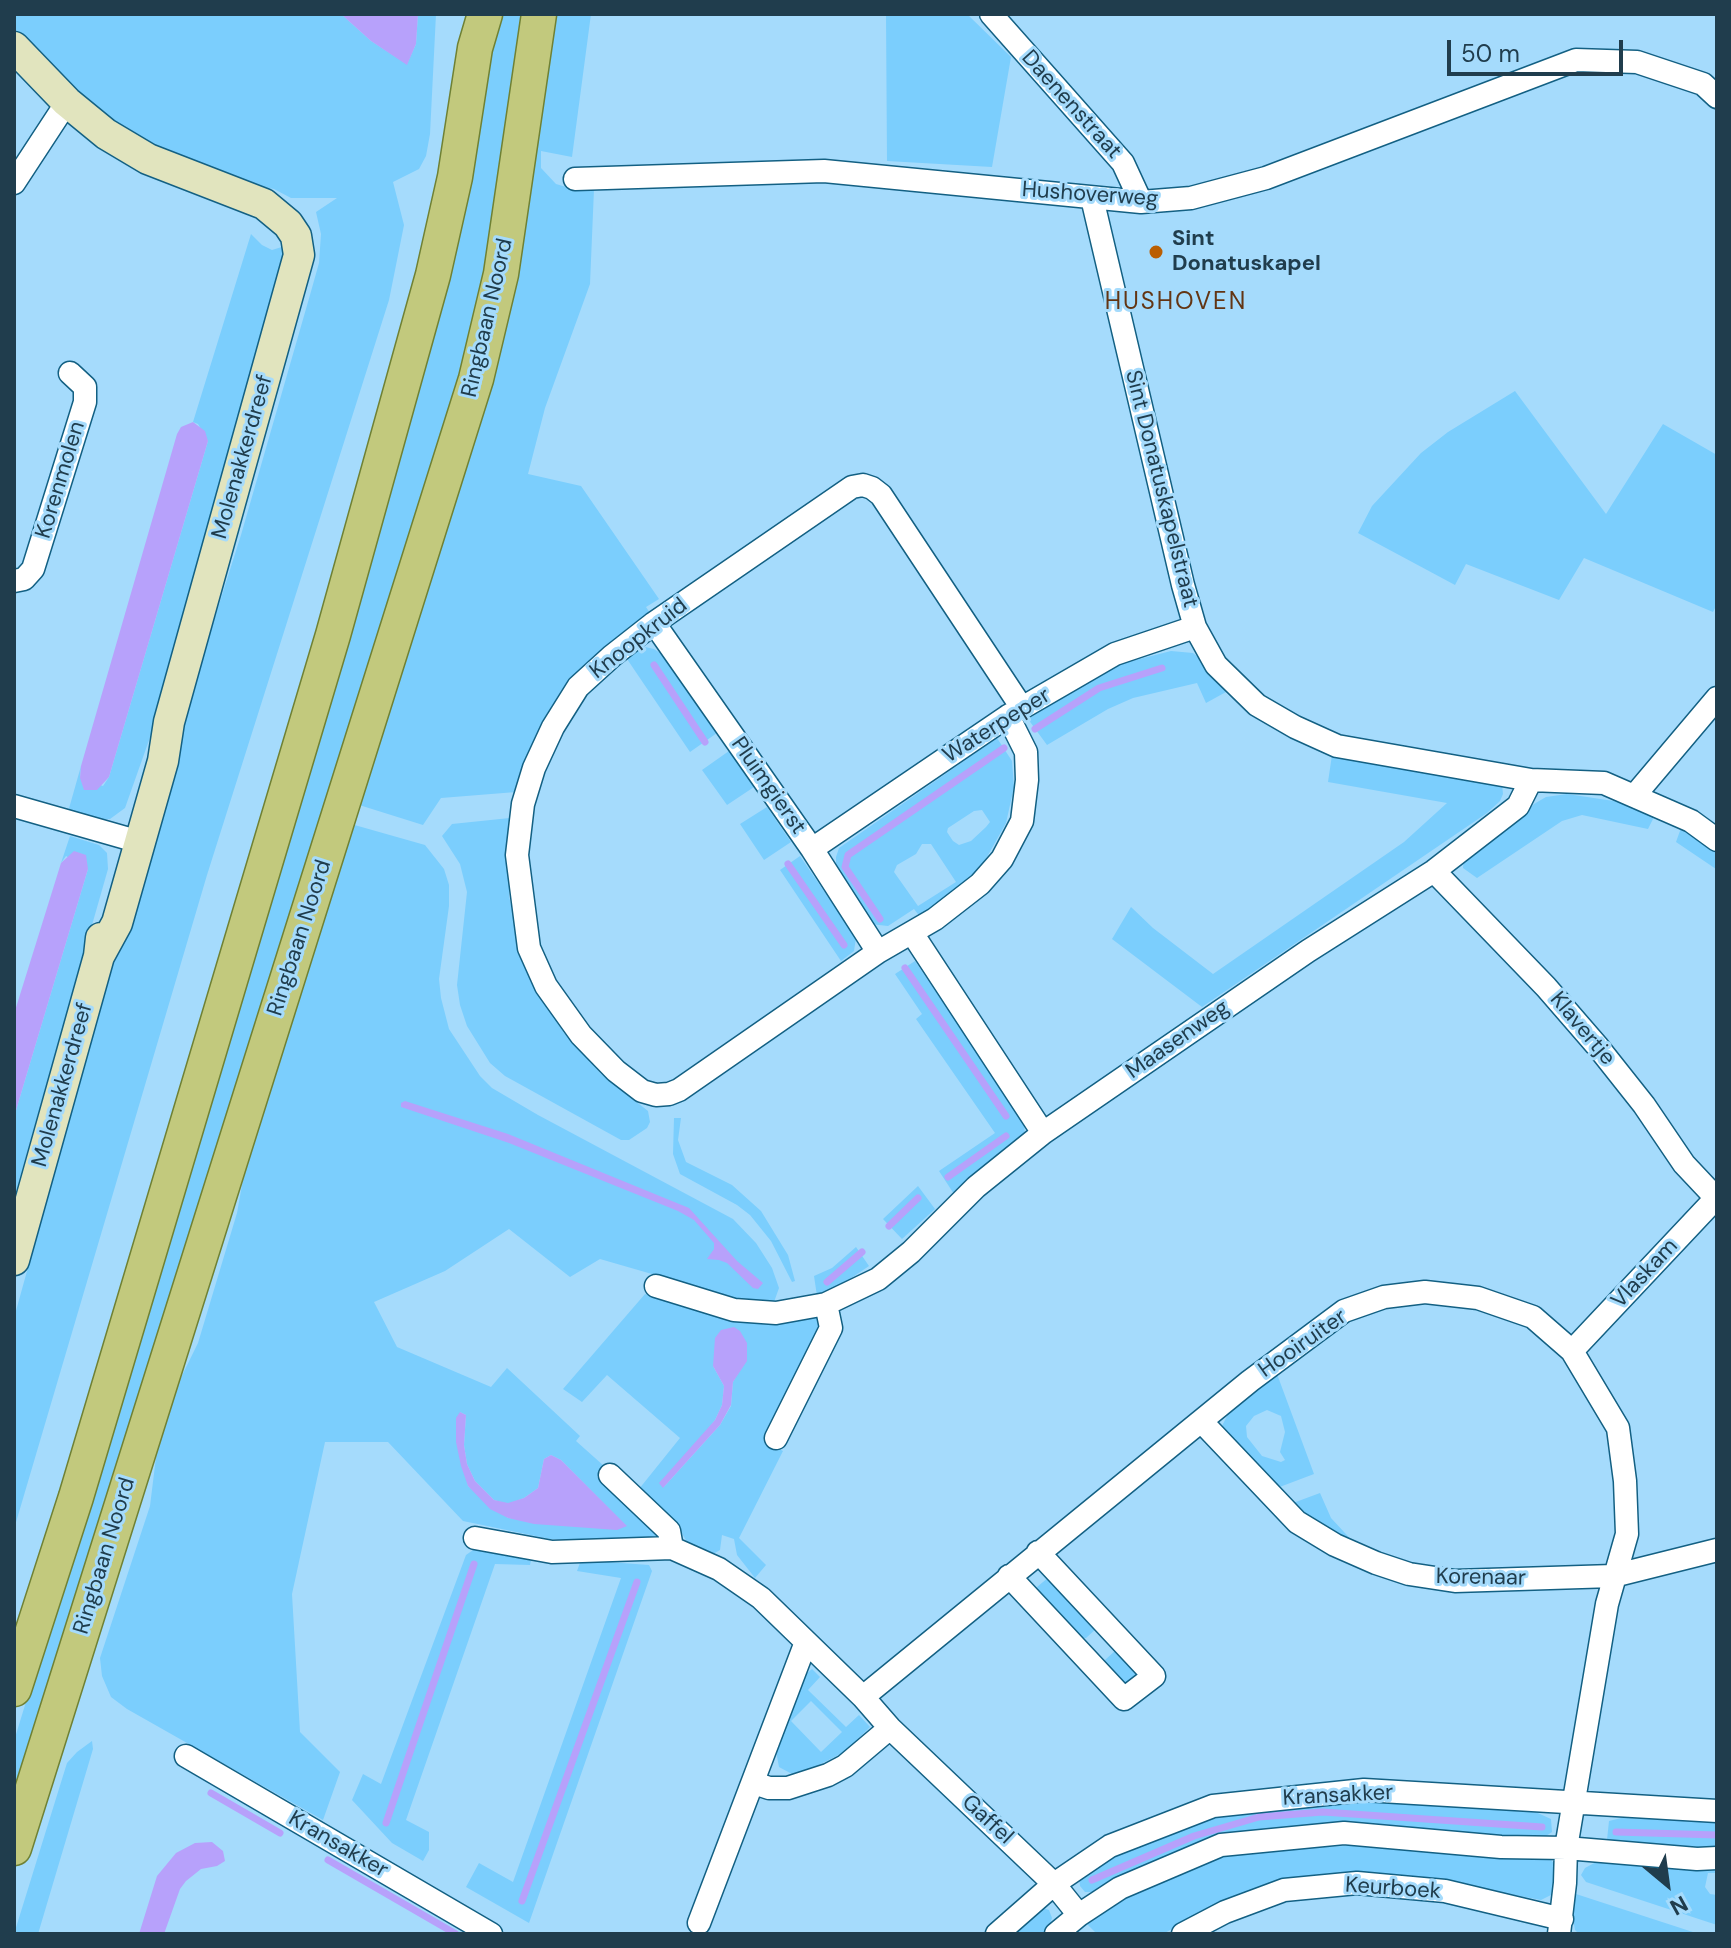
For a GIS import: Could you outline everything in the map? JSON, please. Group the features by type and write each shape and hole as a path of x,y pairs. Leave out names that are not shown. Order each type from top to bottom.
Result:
{"main road":[{"name":"Ringbaan Noord","path":"471,14 475,48"},
{"name":"Ringbaan Noord","path":"14,1689 85,1467 338,619 433,275 455,177 475,48 485,14"},
{"name":"Ringbaan Noord","path":"14,1848 476,379 503,260 537,15"}],"street":[{"name":"Daenenstraat","path":"991,14 1123,163 1141,202"},
{"path":"14,47 67,102 14,183"},
{"name":"Hushoverweg","path":"575,179 824,171 1141,202 1191,198 1266,178 1576,60 1637,62 1703,84 1717,97"},
{"name":"Molenakkerdreef","path":"14,1260 99,956 117,923 133,840 163,761 169,722 299,255 296,236 288,224 264,204 148,159 106,134 67,102"},
{"name":"Sint Donatuskapelstraat","path":"1092,198 1183,585 1195,627 1216,665 1257,705 1337,746 1531,780 1604,783 1691,821 1717,840"},
{"name":"Korenmolen","path":"14,581 24,579 33,569 85,402 85,387 70,373"},
{"name":"Knoopkruid","path":"863,485 881,495 1015,712 1026,752 1027,780 1022,821 1002,859 980,884 970,894 878,952 679,1090 656,1095 642,1091 616,1071 564,1015 546,986 529,948 517,855 523,804 534,768 553,727 578,687 654,623 852,487 863,485"},
{"name":"Pluimgierst","path":"654,623 812,849 878,952"},
{"name":"Waterpeper","path":"812,849 1015,712 1115,654 1195,627"},
{"path":"1635,795 1717,698"},
{"name":"Maasenweg","path":"656,1286 734,1310 776,1313 826,1304 878,1279 911,1252 976,1187 1043,1133 1308,951 1434,871 1518,806 1531,780"},
{"path":"14,806 133,840"},
{"name":"Klavertje","path":"1434,871 1546,987 1598,1047 1644,1105 1684,1164 1716,1198"},
{"path":"912,933 1043,1133"},
{"name":"Vlaskam","path":"1572,1351 1716,1198"},
{"name":"Hooiruiter","path":"863,1697 1201,1421 1344,1311 1384,1297 1425,1292 1478,1298 1533,1317 1572,1351 1618,1428 1625,1481 1627,1534 1613,1576 1574,1802"},
{"path":"776,1438 831,1328 826,1304"},
{"name":"Korenaar","path":"1201,1421 1297,1522 1335,1545 1409,1574 1455,1581 1613,1576 1717,1550"},
{"path":"610,1475 669,1531 672,1548"},
{"name":"Gaffel","path":"475,1538 552,1552 672,1548 719,1569 761,1598 863,1697 890,1728 1054,1884 1079,1915"},
{"path":"1009,1576 1124,1699 1154,1676 1038,1552"},
{"path":"699,1923 806,1642"},
{"path":"754,1783 769,1788 788,1788 828,1775 845,1766 890,1728"},
{"name":"Kransakker","path":"186,1756 491,1934"},
{"name":"Kransakker","path":"997,1934 1054,1884 1110,1846 1213,1806 1364,1790 1717,1811"},
{"name":"Keurboek","path":"1183,1934 1225,1912 1284,1890 1357,1883 1445,1891 1560,1926 1566,1848 1574,1802"},
{"name":"Kransakker","path":"1056,1934 1120,1888 1221,1845 1344,1833 1501,1847 1717,1858"}],"shaded area":[{"path":"14,14 341,14 371,41 407,64 416,44 418,14 436,14 430,134 426,156 419,169 393,182 404,225 389,300 207,875 14,1529 14,1318 160,791 241,535 319,263 321,234 316,212 337,198 291,198 274,189 223,179 143,143 64,84 14,28"},
{"path":"341,14 418,14 416,44 407,65 371,41"},
{"path":"496,14 524,14 496,224 431,494 14,1809 14,1741 150,1297"},
{"path":"553,14 591,14 572,157 541,151 541,168 556,184 573,189 594,189 590,284 545,408 528,474 581,486 659,599 646,607 650,613 588,663 516,792 441,798 423,825 356,804 509,308 530,200 537,147 534,141"},
{"path":"886,14 967,14 1011,57 992,167 887,161"},
{"path":"251,234 272,250 285,246 287,251 165,695 125,808 110,819 100,820 68,812 81,766 80,778 103,786 109,777 208,441 198,424 193,422"},
{"path":"1515,391 1606,514 1663,424 1717,455 1717,604 1713,612 1584,558 1559,600 1466,564 1455,585 1358,533 1372,506 1421,453 1448,432"},
{"path":"193,422 205,431 208,441 109,777 97,790 84,790 80,778 81,766 177,434 181,427"},
{"path":"641,646 654,649 666,657 717,733 690,752 627,659"},
{"path":"1171,651 1193,653 1203,661 1226,692 1206,703 1197,683 1133,698 1047,745 1028,719 1116,665"},
{"path":"997,738 1012,761 1014,787 1006,823 987,857 962,889 921,918 914,909 888,926 870,924 836,873 839,848","holes":["982,810 990,822 986,827 971,841 959,845 953,841 948,828 974,811","922,844 931,844 956,882 918,906 894,872 897,865 916,854"]},
{"path":"729,751 754,787 727,805 702,770"},
{"path":"1332,755 1502,784 1503,794 1487,813 1202,1007 1112,939 1131,907 1213,974 1404,842 1447,803 1328,782"},
{"path":"1567,794 1627,803 1656,813 1648,829 1582,815 1562,821 1477,878 1463,868 1464,857 1520,818 1534,804 1546,797"},
{"path":"767,807 791,842 764,860 740,824"},
{"path":"510,818 509,896 518,938 546,1004 564,1033 601,1074 648,1111 650,1122 647,1128 629,1140 621,1140 505,1076 490,1063 467,1026 457,985 467,892 460,864 442,836 452,824"},
{"path":"351,824 425,845 444,869 449,885 449,906 439,979 441,998 449,1029 480,1076 492,1088 538,1115 733,1219 756,1243 772,1268 779,1288 774,1302 736,1306 683,1283 600,1259 570,1277 509,1229 445,1271 374,1302 397,1347 491,1387 507,1368 580,1436 576,1441 604,1466 597,1477 662,1534 652,1544 550,1539 463,1521 388,1442 325,1442 292,1594 300,1732 340,1772 323,1820 127,1709 111,1697 102,1676 100,1658 150,1506 159,1433 167,1406 198,1343 237,1213 250,1140","holes":["460,1412 466,1415 464,1445 467,1464 475,1481 494,1500 508,1504 538,1488 544,1459 551,1455 561,1460 626,1526 508,1518 468,1486"]},
{"path":"1681,828 1717,851 1716,869 1676,842"},
{"path":"70,836 99,845 107,853 108,869 14,1198 14,1117 88,869 66,856 61,863"},
{"path":"74,851 86,855 88,869 14,1117 14,1014 61,863"},
{"path":"800,856 856,938 854,951 841,961 780,870"},
{"path":"915,961 1024,1123 1025,1135 954,1194 939,1171 995,1133 916,1019 922,1014 895,974"},
{"path":"405,1101 508,1134 689,1208 737,1261 763,1283 758,1289 753,1288 727,1263 707,1259 714,1249 714,1243 694,1220 678,1211 509,1143 401,1107"},
{"path":"674,1118 681,1118 678,1140 686,1162 732,1185 761,1211 788,1255 795,1281 792,1282 771,1241 750,1215 680,1174 673,1154"},
{"path":"918,1186 935,1209 902,1239 883,1219"},
{"path":"856,1247 869,1266 835,1289 817,1296 814,1276 832,1268"},
{"path":"645,1294 703,1310 816,1312 823,1334 763,1440 783,1451 739,1538 766,1565 755,1578 737,1555 734,1539 722,1535 720,1550 713,1554 688,1544 675,1521 639,1489 680,1438 607,1375 582,1402 563,1389","holes":["713,1366 738,1373 733,1382 731,1406 720,1425 663,1488 715,1420 722,1405 724,1386"]},
{"path":"734,1327 747,1343 747,1361 733,1382 731,1405 720,1425 663,1488 659,1483 715,1420 722,1405 724,1386 713,1366 715,1338 721,1330"},
{"path":"1277,1374 1314,1474 1277,1488 1223,1430 1229,1412","holes":["1267,1410 1281,1416 1285,1432 1280,1452 1285,1460 1281,1462 1262,1456 1247,1437 1246,1426 1254,1416"]},
{"path":"460,1412 466,1415 464,1445 467,1464 475,1481 494,1500 508,1503 524,1498 538,1488 544,1459 551,1455 561,1460 627,1526 617,1530 534,1524 508,1518 490,1509 468,1486 461,1466 456,1442 456,1418"},
{"path":"1320,1493 1331,1518 1357,1546 1307,1517 1293,1503"},
{"path":"476,1548 532,1555 530,1565 495,1564 406,1820 429,1832 429,1850 423,1861 392,1843 352,1800 363,1774 381,1784 466,1555"},
{"path":"581,1560 649,1565 652,1571 529,1923 466,1887 479,1863 513,1882 621,1578 577,1571"},
{"path":"1049,1577 1097,1628 1086,1638 1079,1638 1038,1594 1037,1587"},
{"path":"1116,1650 1140,1676 1128,1685 1123,1686 1106,1667 1105,1660"},
{"path":"812,1669 820,1677 808,1690 846,1727 859,1715 870,1727 846,1751 811,1769 792,1774 779,1767 776,1751 800,1679","holes":["811,1701 842,1732 821,1752 791,1721"]},
{"path":"92,1741 93,1749 38,1934 14,1934 67,1763"},
{"path":"1306,1801 1384,1801 1531,1810 1551,1819 1552,1832 1521,1840 1406,1830 1300,1826 1225,1839 1140,1867 1096,1892 1085,1892 1080,1886 1079,1877 1085,1869 1185,1821"},
{"path":"1621,1818 1717,1819 1717,1850 1611,1844 1607,1840 1609,1821"},
{"path":"212,1842 223,1851 225,1861 201,1869 186,1881 180,1889 164,1934 139,1934 157,1876 176,1853 195,1843"},
{"path":"1388,1844 1549,1857 1558,1869 1553,1894 1541,1900 1420,1877 1367,1874 1204,1911 1163,1934 1097,1934 1084,1921 1113,1901 1238,1851"},
{"path":"1598,1861 1717,1865 1717,1873 1708,1873 1705,1887 1710,1894 1717,1895 1717,1925 1586,1882 1581,1875 1585,1868"},
{"path":"1576,1894 1699,1934 1579,1934 1575,1930 1572,1914 1573,1896"},
{"path":"1040,1907 1049,1910 1052,1918 1042,1934 1006,1934"}],"waterway":[{"path":"654,665 705,742"},
{"path":"1035,729 1099,688 1162,668"},
{"path":"880,919 845,867 848,855 1004,748"},
{"path":"788,864 844,945"},
{"path":"905,968 1006,1116"},
{"path":"948,1177 1006,1136"},
{"path":"889,1226 918,1198"},
{"path":"827,1282 862,1252"},
{"path":"386,1823 474,1564"},
{"path":"522,1901 637,1582"},
{"path":"211,1793 280,1833"},
{"path":"1092,1880 1194,1836 1259,1817 1323,1812 1542,1827"},
{"path":"1616,1832 1717,1835"},
{"path":"328,1860 456,1934"}],"place":[{"name":"Sint Donatuskapel","path":"1156,252"}],"district":[{"name":"HUSHOVEN","path":"1176,303"}]}
